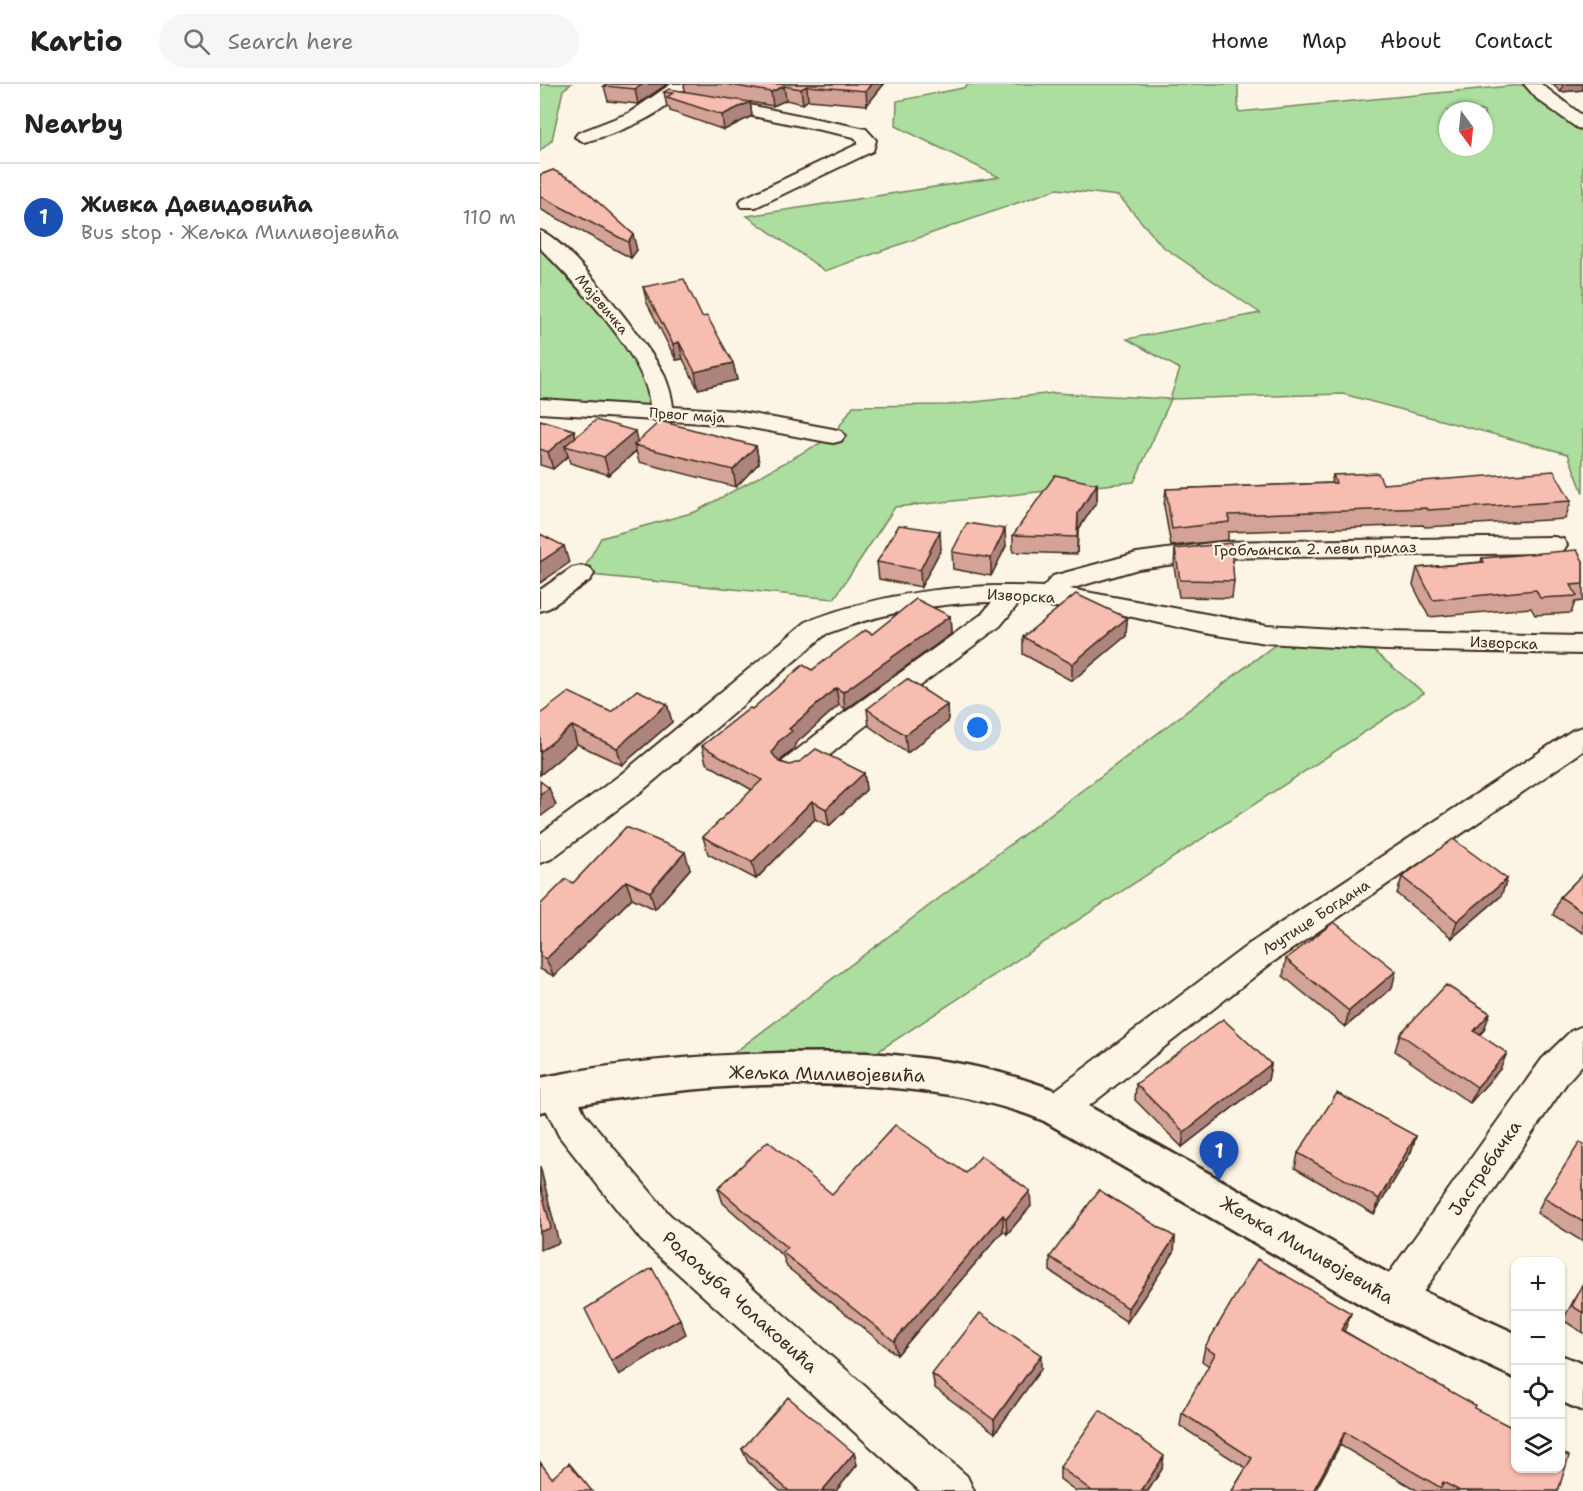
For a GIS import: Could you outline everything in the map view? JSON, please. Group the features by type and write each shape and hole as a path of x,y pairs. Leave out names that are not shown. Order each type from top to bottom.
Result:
{"street":[{"path":"1532,84 1543,95 1583,124"},
{"path":"584,137 638,117 675,90 860,133 867,140 867,147 749,203"},
{"name":"Мајевичка","path":"540,237 564,259 615,317 633,342 662,399 662,413"},
{"name":"Првог маја","path":"540,406 736,418 833,436"},
{"name":"Гробљанска 2. леви прилаз","path":"1049,597 1062,582 1137,561 1175,554 1219,550 1554,545"},
{"path":"540,602 581,574"},
{"path":"793,769 850,723 991,620 1005,605 1009,593"},
{"name":"Изворска","path":"540,851 631,783 816,628 844,615 878,606 945,597 1009,593 1118,605 1211,627 1266,634 1583,645"},
{"name":"Љутице Богдана","path":"1058,1109 1261,952 1367,884 1583,737"},
{"name":"Јастребачка","path":"1394,1300 1555,1070 1583,1041"},
{"name":"Жељка Миливојевића","path":"548,1093 643,1077 775,1070 858,1071 955,1078 1009,1090 1058,1109 1394,1300 1511,1354"},
{"name":"Родољуба Чолаковића","path":"548,1093 656,1227 952,1491"},
{"path":"1565,1379 1583,1388"}],"green space":[{"path":"540,84 571,84 563,90 552,140 540,151"},
{"path":"969,84 1238,84 1238,112 1532,84 1583,123 1583,493 1568,454 1343,394 1171,399 1134,482 895,507 834,599 581,574 601,538 695,512 833,436 853,406 948,405 1054,393 1170,399 1180,369 1127,339 1260,313 1162,246 1119,196 1057,189 825,271 747,216 999,177 896,126 897,101 963,88"},
{"path":"540,250 615,317 662,413 540,406"},
{"path":"1288,635 1359,639 1424,693 848,1071 706,1074"}],"building":[{"path":"607,84 643,84 635,89 604,86"},
{"path":"725,84 871,84 866,91 807,86 801,89 784,86 771,92"},
{"path":"669,89 750,102 722,115 667,97 673,93 664,92"},
{"path":"553,170 575,181 633,234 628,242 540,196 540,175"},
{"path":"684,279 702,317 707,316 733,363 695,372 679,342 673,344 643,287"},
{"path":"540,420 574,430 548,452 540,449"},
{"path":"596,420 635,431 604,457 565,446"},
{"path":"660,421 756,446 733,470 634,445"},
{"path":"1554,471 1571,501 1428,510 1427,508 1229,515 1229,522 1172,529 1166,489 1336,483 1333,475 1378,473 1383,484"},
{"path":"1055,475 1097,484 1078,513 1077,537 1013,535"},
{"path":"967,523 1005,529 991,558 952,552"},
{"path":"899,525 940,531 920,570 877,562"},
{"path":"540,534 564,546 540,562"},
{"path":"1231,543 1234,581 1180,580 1175,549"},
{"path":"1577,550 1583,561 1583,584 1571,585 1577,596 1540,598 1536,590 1433,600 1417,568 1484,562 1482,558"},
{"path":"1076,594 1127,618 1072,664 1023,637"},
{"path":"916,599 950,616 843,692 836,688 789,729 792,731 778,742 772,753 779,762 790,765 801,761 816,749 864,773 826,809 812,801 752,862 703,837 762,780 702,746 750,708 752,709 803,665 812,670 865,630 872,634"},
{"path":"907,679 947,705 905,735 867,709"},
{"path":"637,690 667,704 617,748 572,726 540,752 540,714 569,692 611,712"},
{"path":"540,781 549,788 540,794"},
{"path":"626,827 685,852 650,892 626,881 546,959 540,956 540,905 566,879 573,883"},
{"path":"1453,839 1507,879 1457,921 1402,877"},
{"path":"1583,874 1583,912 1560,897"},
{"path":"1334,922 1396,971 1349,1011 1286,959"},
{"path":"1446,985 1490,1013 1474,1031 1507,1053 1477,1087 1400,1034"},
{"path":"1223,1019 1271,1064 1184,1132 1136,1084"},
{"path":"1337,1093 1416,1136 1379,1199 1298,1153"},
{"path":"895,1125 966,1173 981,1156 1030,1191 1006,1219 1003,1215 894,1341 782,1252 787,1248 718,1188 768,1141 832,1194"},
{"path":"1580,1142 1583,1144 1583,1222 1544,1198"},
{"path":"540,1184 551,1228 540,1232"},
{"path":"1099,1190 1175,1237 1128,1308 1050,1257"},
{"path":"1257,1259 1351,1313 1341,1330 1475,1405 1474,1408 1511,1427 1511,1473 1564,1473 1558,1491 1460,1491 1443,1482 1441,1488 1345,1432 1313,1491 1232,1491 1252,1458 1182,1413 1215,1354 1205,1347"},
{"path":"652,1268 680,1319 611,1361 585,1309"},
{"path":"1583,1285 1583,1313 1572,1306"},
{"path":"980,1313 1041,1355 994,1420 932,1374"},
{"path":"788,1397 854,1453 822,1491 789,1491 742,1449"},
{"path":"1100,1410 1164,1456 1141,1491 1092,1491 1060,1467"},
{"path":"1565,1454 1569,1456 1565,1469"},
{"path":"540,1462 552,1478 569,1463 592,1491 540,1491"}],"place":[{"name":"Живка Давидовића","path":"1219,1181"}]}
